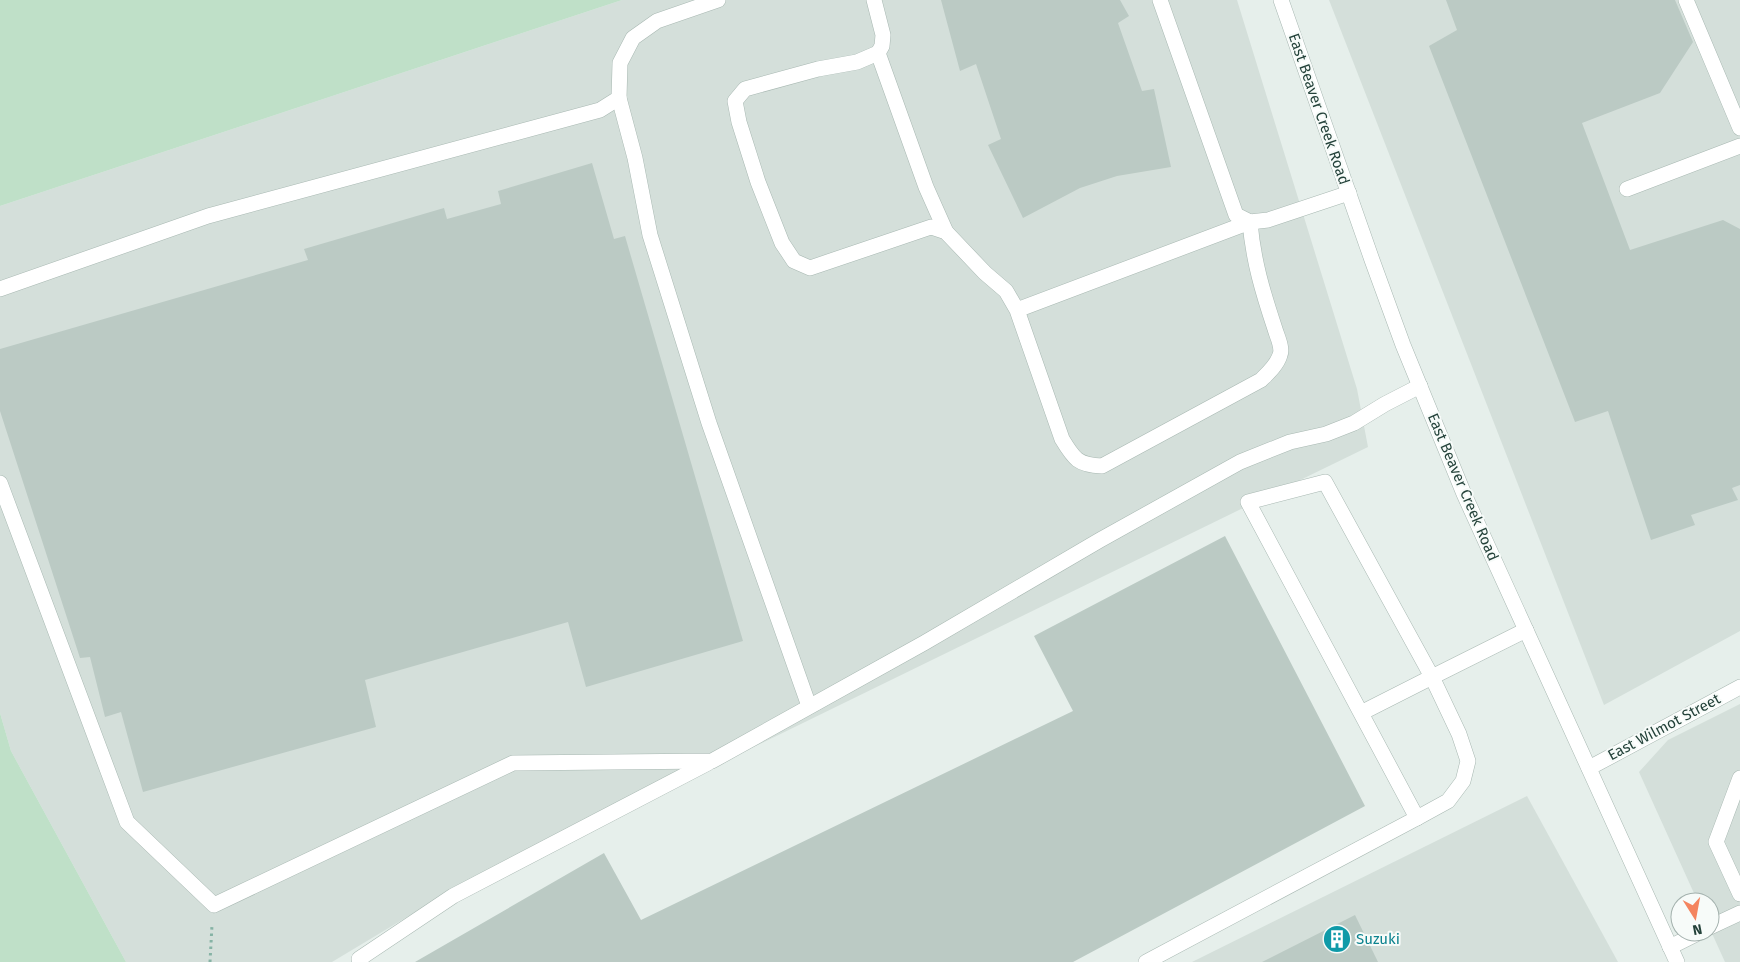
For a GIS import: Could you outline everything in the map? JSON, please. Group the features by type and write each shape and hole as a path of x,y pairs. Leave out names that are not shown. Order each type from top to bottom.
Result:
{"street":[{"path":"718,0 657,21 633,38 620,63 619,98 650,235 706,414 809,706"},
{"path":"874,0 883,35 882,46 878,53 857,62 818,69 745,90 735,102 739,122 758,182 782,243 794,261 810,268 930,227 946,232"},
{"path":"1160,0 1233,208 1236,215 1250,222"},
{"name":"East Beaver Creek Road","path":"1281,0 1375,269 1464,494 1677,962"},
{"path":"1686,0 1740,128"},
{"path":"878,53 916,162 946,232 1006,291 1017,310 1062,439 1073,458 1087,465 1102,466 1262,380 1273,368 1281,354 1259,281 1252,248 1250,222"},
{"path":"0,289 208,216 600,110 619,98"},
{"path":"1627,189 1740,146"},
{"path":"1017,310 1250,222 1268,220 1349,193"},
{"path":"361,962 359,959 453,896 712,761 924,643 1100,540 1240,462 1290,442 1326,434 1354,423 1420,386"},
{"path":"0,482 127,822 214,905 513,763 712,761"},
{"path":"1146,962 1417,818 1448,801 1463,781 1468,761 1459,734 1432,676 1325,482 1248,502 1417,818"},
{"path":"1361,713 1526,630"},
{"name":"East Wilmot Street","path":"1589,768 1740,687"},
{"path":"1740,778 1716,842 1740,894"},
{"path":"1720,922 1740,913"},
{"path":"1670,946 1679,942"}],"path":[{"path":"210,962 214,905"}],"shaded area":[{"path":"622,0 1237,0 1357,389 1368,447 412,914 332,962 126,962 11,751 0,713 0,206"},
{"path":"1329,0 1740,0 1740,631 1604,705"},
{"path":"1740,704 1740,962 1725,962 1716,942 1720,942 1720,892 1693,892 1639,772 1668,740"},
{"path":"1527,796 1618,962 1192,962"}],"green space":[{"path":"0,0 622,0 0,206"},
{"path":"0,713 11,751 126,962 0,962"}],"building":[{"path":"941,0 1120,0 1129,16 1118,23 1142,91 1154,89 1171,167 1117,176 1080,188 1023,218 988,145 1001,139 976,64 960,71"},
{"path":"1446,0 1675,0 1693,42 1660,93 1582,123 1630,250 1723,220 1740,229 1740,485 1732,488 1738,500 1691,515 1695,525 1651,540 1608,411 1575,422 1429,46 1457,30"},
{"path":"592,163 614,239 625,236 743,641 586,687 568,622 365,680 376,727 143,792 121,712 105,717 90,657 80,658 0,411 0,349 308,260 304,249 444,208 447,219 501,204 498,191"},
{"path":"1225,536 1365,806 1073,962 415,962 604,853 641,920 1073,711 1034,636"},
{"name":"Suzuki","path":"1355,915 1378,962 1262,962"}],"place":[{"name":"Suzuki","path":"1337,939"}]}
